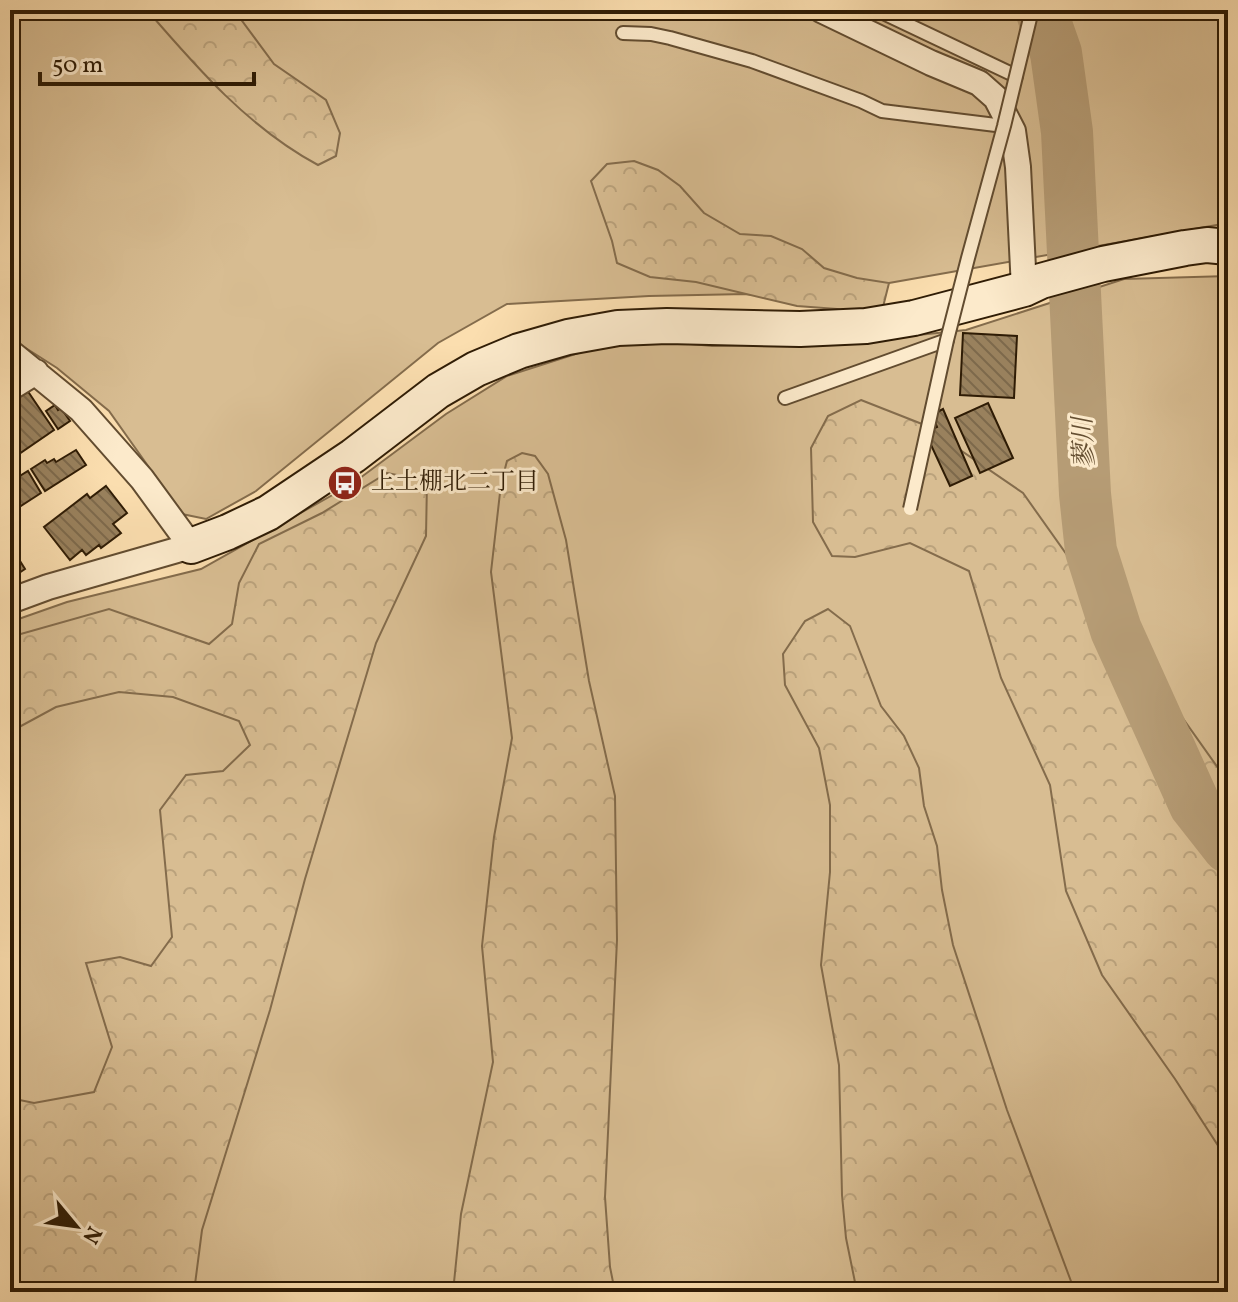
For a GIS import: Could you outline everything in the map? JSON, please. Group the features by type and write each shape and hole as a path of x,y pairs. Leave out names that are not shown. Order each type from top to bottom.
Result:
{"street":[{"path":"821,10 979,83 996,98 1013,131 1032,285"},
{"path":"10,601 191,546 268,513 353,456 438,391 476,369 519,351 568,337 618,328 800,329 866,326 914,318 1103,264 1207,245 1228,247"},
{"path":"10,352 81,410 142,479 191,546"},
{"path":"10,388 36,372"}],"lane":[{"path":"877,10 1016,76"},
{"path":"910,509 947,340 1032,10"},
{"path":"623,33 670,38 752,61 882,111 1004,126"},
{"path":"785,398 947,340"}],"green space":[{"path":"10,10 1228,10 1228,223 889,283 820,303 746,294 507,304 438,343 256,491 206,519 182,514 109,411 57,368 10,338"},
{"path":"147,10 234,10 274,64 326,100 340,133 336,156 318,165 269,133 205,75"},
{"path":"634,161 658,170 680,186 704,213 740,234 771,236 802,249 824,268 889,283 883,307 867,318 837,309 797,306 696,282 650,277 617,263 591,181 607,164"},
{"path":"1228,276 1228,1292 10,1292 10,622 67,602 201,569 352,484 446,414 507,376 588,350 649,340 712,346 841,343 966,330 1124,279"},
{"path":"861,400 922,424 1023,493 1228,782 1228,1161 1102,975 1066,891 1050,785 1001,678 969,571 910,543 855,557 832,556 813,522 811,448 828,416"},
{"path":"522,453 535,456 548,474 566,540 589,681 615,796 617,940 605,1197 615,1292 453,1292 461,1214 493,1062 482,946 494,837 512,738 491,572 501,484 507,461"},
{"path":"387,473 427,481 426,536 376,643 305,879 270,1010 202,1230 194,1292 10,1292 10,1098 34,1103 94,1092 112,1047 86,963 120,957 151,966 172,937 160,810 186,775 223,771 250,745 239,721 173,697 119,692 56,707 10,732 10,637 109,609 209,644 232,624 239,583 259,544 322,513"},
{"path":"828,609 850,626 881,706 904,736 919,768 924,806 937,846 953,945 1007,1110 1075,1292 857,1292 846,1238 842,1195 839,1065 821,965 830,872 830,805 819,748 785,685 783,654 805,621"}],"building":[{"path":"963,333 1017,336 1014,398 960,395"},
{"path":"25,387 54,430 16,456 10,447 10,410 17,405 12,397"},
{"path":"988,403 1013,458 980,473 955,418"},
{"path":"55,405 70,421 58,429 46,411"},
{"path":"943,409 972,476 950,486 925,432 937,427 932,415"},
{"path":"76,450 86,465 45,491 31,469 45,460 47,463 54,459 56,462"},
{"path":"28,471 41,493 10,513 10,482"},
{"path":"106,486 127,513 113,524 121,533 101,548 99,545 86,555 82,550 70,560 44,527 87,494 90,498"},
{"path":"10,545 25,569 10,579"}],"waterway":[{"name":"蓼川","path":"1041,10 1056,53 1067,132 1085,494 1091,551 1116,630 1195,805 1228,847"}],"place":[{"name":"上土棚北二丁目","path":"345,483"}]}
